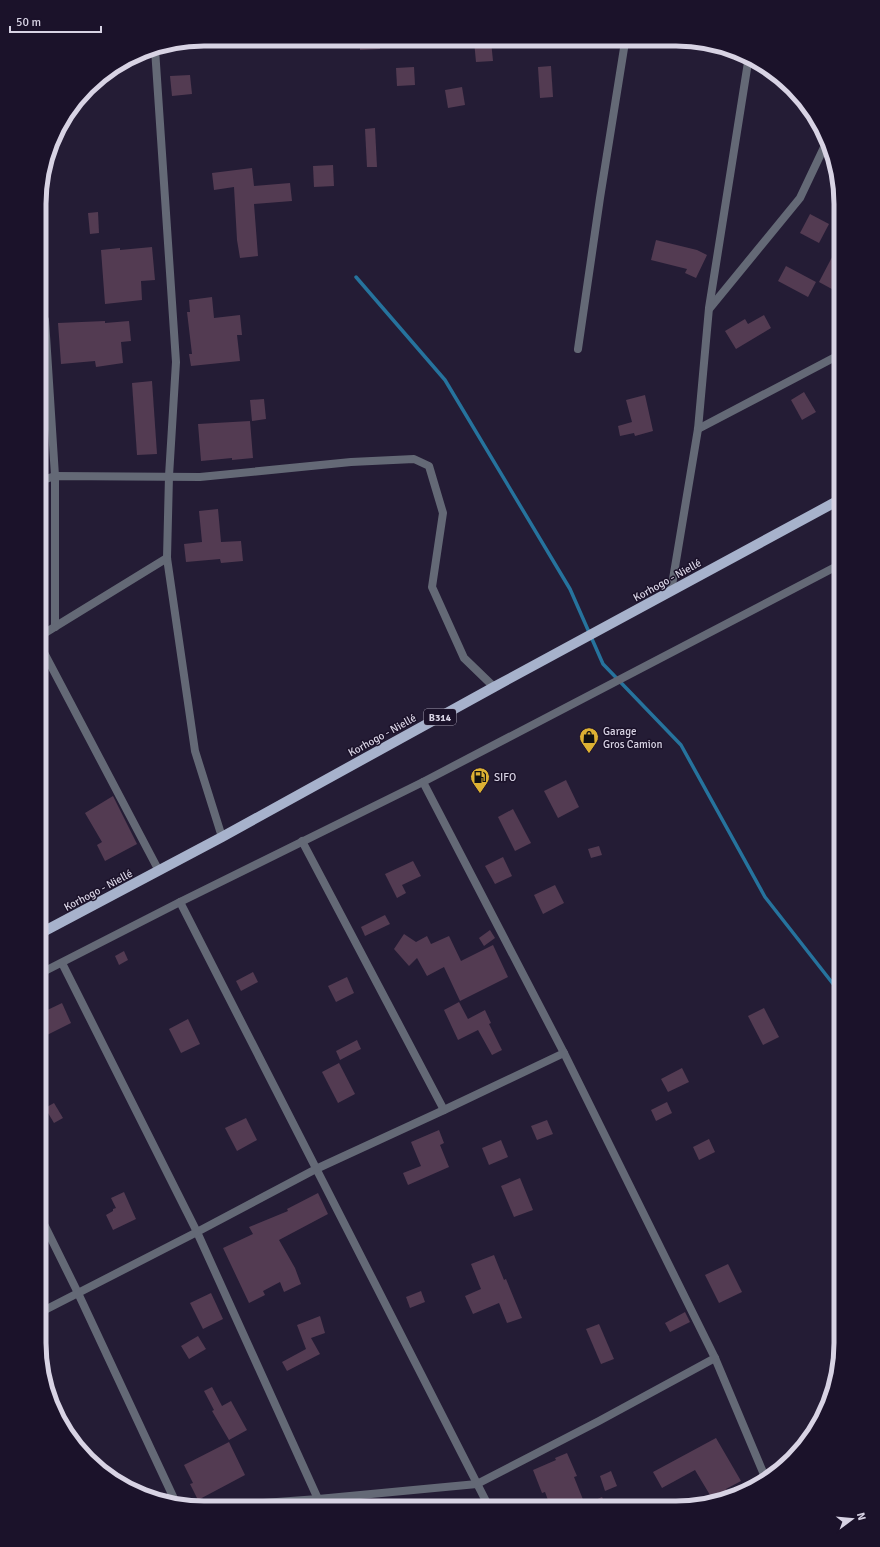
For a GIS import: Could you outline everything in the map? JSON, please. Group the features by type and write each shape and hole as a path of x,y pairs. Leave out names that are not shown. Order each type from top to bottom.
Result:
{"main road":[{"name":"Korhogo - Niellé","path":"46,931 159,872 494,687 834,503"}],"street":[{"path":"578,349 624,46"},
{"path":"155,53 176,362 169,476 167,558 195,751 222,837"},
{"path":"671,591 698,429 709,308 748,63"},
{"path":"709,308 800,198 824,149"},
{"path":"46,336 55,476 55,627"},
{"path":"698,429 834,358"},
{"path":"46,479 55,476 200,477 351,462 414,459 429,466 443,513 432,587 464,658 494,687"},
{"path":"46,632 167,558"},
{"path":"46,971 180,902 423,782 834,568"},
{"path":"46,656 159,872"},
{"path":"423,782 564,1053 715,1358 767,1472"},
{"path":"302,841 444,1110"},
{"path":"180,902 486,1501"},
{"path":"62,963 198,1232 318,1499"},
{"path":"46,1309 198,1232 316,1169 564,1053"},
{"path":"46,1228 78,1293 173,1498"},
{"path":"290,1501 477,1484 715,1358"}],"building":[{"path":"360,46 380,46 380,49 360,50"},
{"path":"474,46 492,46 493,61 476,62"},
{"path":"551,66 553,97 540,98 538,67"},
{"path":"414,67 415,85 397,86 396,68"},
{"path":"190,75 192,94 172,96 170,76"},
{"path":"462,87 465,105 448,108 445,90"},
{"path":"375,128 377,167 367,167 365,129"},
{"path":"333,165 334,186 314,187 313,166"},
{"path":"252,168 254,186 290,183 292,201 254,204 258,256 240,258 237,240 234,187 214,190 212,173"},
{"path":"98,212 99,233 90,234 88,213"},
{"path":"810,214 829,224 819,243 800,233"},
{"path":"656,240 697,250 707,255 696,278 685,273 687,269 651,260"},
{"path":"152,247 155,280 141,281 142,300 105,304 101,250"},
{"path":"834,253 834,290 819,282"},
{"path":"786,266 816,282 808,297 778,281"},
{"path":"212,297 214,318 240,315 242,335 237,335 240,361 191,366 189,354 192,354 187,312 190,312 189,300"},
{"path":"764,315 771,328 736,349 725,331 745,319 748,324"},
{"path":"105,321 105,323 129,321 131,341 121,342 123,363 96,367 95,361 61,364 58,323"},
{"path":"152,381 157,454 137,455 132,383"},
{"path":"804,392 816,412 802,420 791,400"},
{"path":"645,395 653,431 635,436 634,433 620,436 618,426 632,422 626,400"},
{"path":"264,399 266,419 252,421 250,400"},
{"path":"250,421 253,458 232,460 232,458 201,461 198,424"},
{"path":"218,509 221,542 241,541 243,561 221,563 220,559 186,562 184,544 202,542 199,511"},
{"path":"566,780 579,807 558,818 544,791"},
{"path":"113,796 137,844 105,861 97,845 102,842 85,813"},
{"path":"513,809 531,843 515,851 498,817"},
{"path":"599,846 602,855 591,858 588,849"},
{"path":"503,857 512,876 495,884 485,866"},
{"path":"413,861 421,876 402,885 406,893 397,898 385,874"},
{"path":"555,885 564,903 543,914 534,895"},
{"path":"385,915 390,924 365,936 361,927"},
{"path":"490,930 495,938 484,946 479,938"},
{"path":"404,934 416,942 427,936 431,944 449,936 461,961 493,945 508,977 460,1001 444,967 427,976 417,958 409,966 394,949"},
{"path":"124,951 128,960 119,965 115,956"},
{"path":"253,972 258,982 241,991 236,981"},
{"path":"347,977 354,993 336,1002 328,986"},
{"path":"459,1002 468,1019 485,1010 491,1023 489,1024 502,1050 492,1055 478,1030 458,1040 444,1010"},
{"path":"62,1003 71,1023 46,1036 46,1011"},
{"path":"764,1008 779,1037 763,1045 748,1016"},
{"path":"188,1019 200,1044 181,1053 169,1029"},
{"path":"357,1040 361,1049 340,1060 336,1051"},
{"path":"339,1063 355,1094 338,1103 322,1072"},
{"path":"682,1068 689,1082 668,1092 661,1079"},
{"path":"667,1102 672,1113 656,1121 651,1110"},
{"path":"54,1103 63,1118 54,1123 46,1107"},
{"path":"246,1118 257,1140 237,1151 225,1128"},
{"path":"547,1120 553,1134 537,1140 531,1126"},
{"path":"439,1130 444,1143 440,1145 449,1167 408,1185 403,1173 421,1166 411,1142"},
{"path":"709,1139 715,1152 699,1160 693,1147"},
{"path":"501,1140 508,1157 489,1165 482,1148"},
{"path":"520,1178 533,1210 514,1217 501,1186"},
{"path":"124,1192 136,1219 113,1230 106,1215 116,1208 111,1198"},
{"path":"318,1193 328,1214 279,1240 295,1268 301,1284 284,1292 280,1282 263,1291 265,1295 249,1303 223,1248 253,1234 249,1227 288,1211 287,1209"},
{"path":"494,1255 504,1280 506,1279 522,1318 507,1323 499,1303 473,1314 465,1296 481,1289 471,1264"},
{"path":"728,1264 742,1292 719,1303 705,1275"},
{"path":"421,1291 425,1302 410,1308 406,1297"},
{"path":"211,1293 223,1319 203,1329 190,1303"},
{"path":"685,1312 690,1322 670,1332 665,1323"},
{"path":"320,1316 325,1333 311,1338 320,1354 287,1371 282,1362 306,1349 297,1325"},
{"path":"599,1324 614,1359 601,1364 586,1329"},
{"path":"198,1336 206,1349 189,1359 181,1346"},
{"path":"212,1387 222,1406 231,1401 247,1430 229,1440 212,1411 214,1410 204,1391"},
{"path":"716,1438 741,1481 726,1489 727,1491 721,1495 711,1497 695,1470 662,1488 653,1472"},
{"path":"229,1442 245,1475 198,1500 190,1484 193,1483 184,1465"},
{"path":"567,1453 577,1476 574,1477 584,1501 548,1501 545,1492 542,1493 533,1470 556,1460 555,1458"},
{"path":"611,1471 617,1486 605,1491 600,1476"},
{"path":"602,1497 604,1501 593,1501"}],"waterway":[{"path":"356,277 445,380 570,589 603,664 681,745 765,897 834,985"}],"place":[{"name":"Garage Gros Camion","path":"589,754"},
{"name":"SIFO","path":"480,794"}]}
